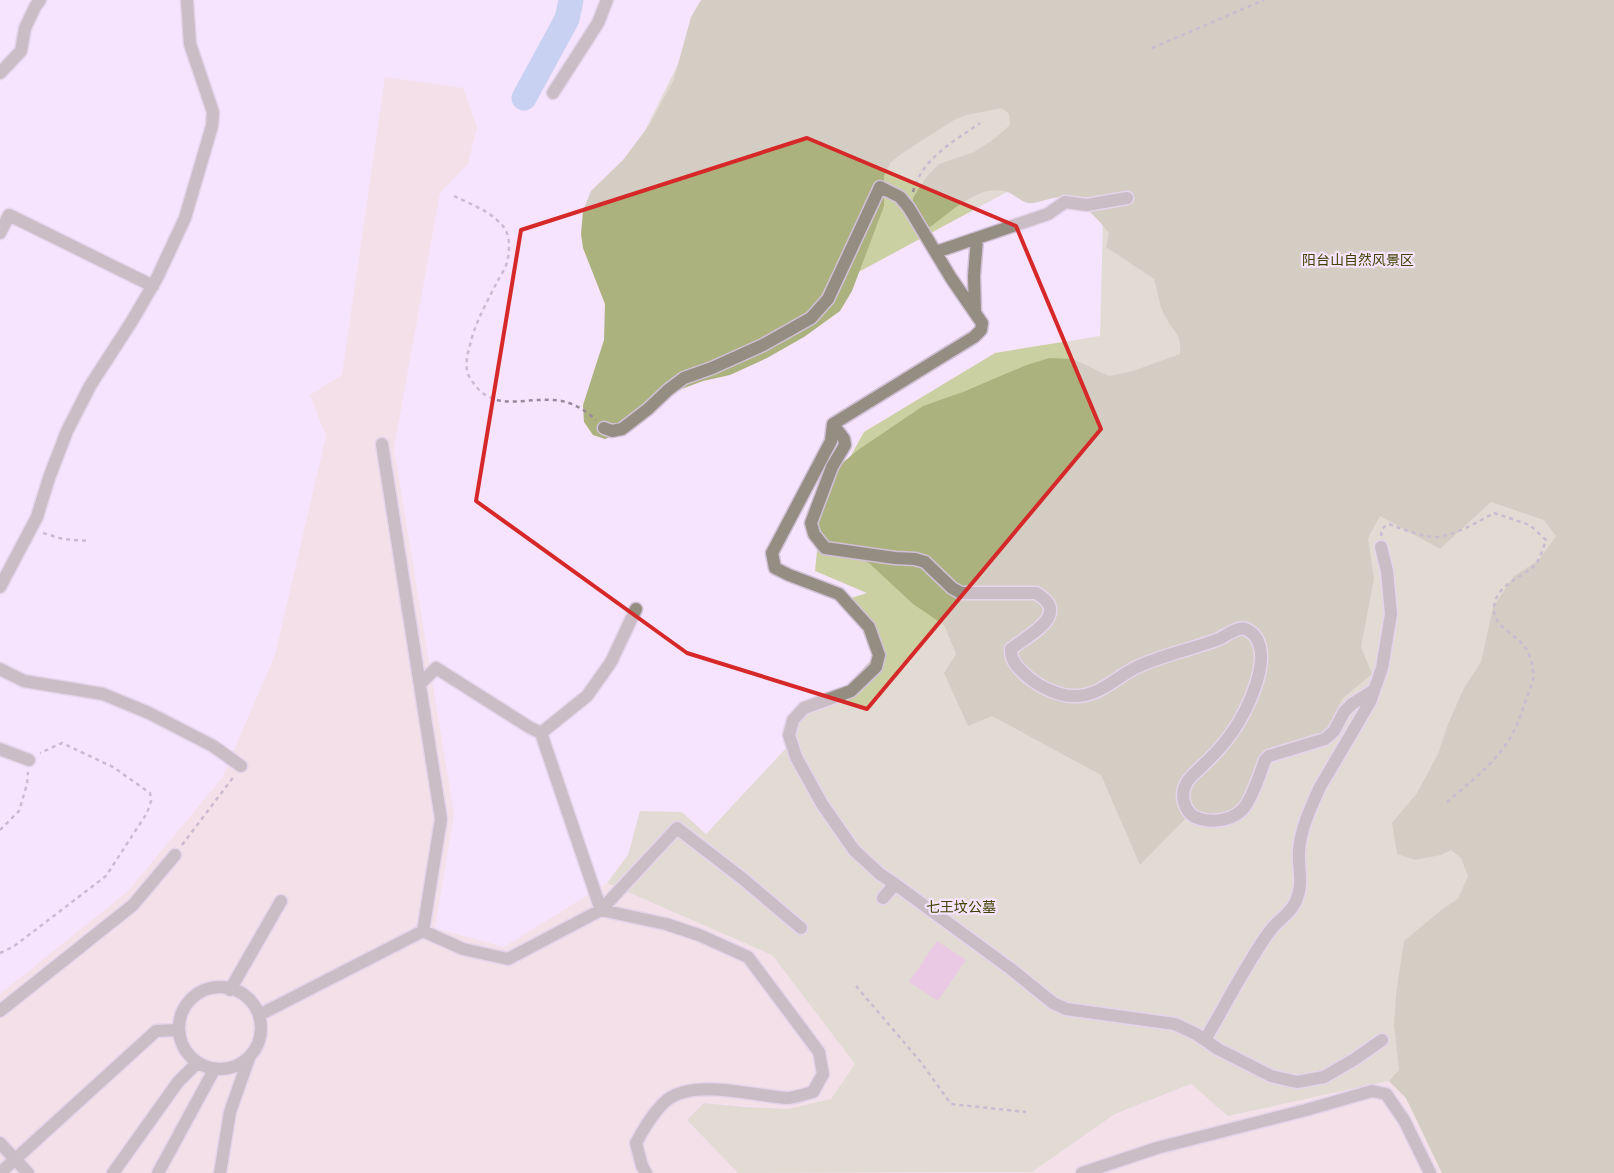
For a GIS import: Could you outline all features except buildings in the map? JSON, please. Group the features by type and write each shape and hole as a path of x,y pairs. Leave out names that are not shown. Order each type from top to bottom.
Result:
{"street":[{"path":"0,73 21,51 25,28 40,0"},
{"path":"0,587 32,529 67,431 82,401 152,286 185,218 212,126 213,112 190,44 187,0"},
{"path":"553,93 598,23 607,0"},
{"path":"604,428 612,431 622,429 684,378 712,368 763,345 811,318 828,299 880,187 900,197 909,208 982,323 981,330 974,337 833,424"},
{"path":"936,252 1048,214 1065,202 1087,205 1127,198"},
{"path":"0,234 5,213 152,286"},
{"path":"975,313 974,276 977,238"},
{"path":"833,424 844,439 845,445 832,467 811,523 814,534 825,548 915,559 925,562 952,588 961,593 1036,593 1044,598 1050,614 1046,623 1011,649 1011,655 1016,664 1036,683 1066,696 1078,696 1095,692 1134,669 1219,638 1238,628 1249,630 1260,644 1261,654 1257,681 1244,712 1231,734 1186,783 1183,794 1184,803 1187,810 1193,816 1204,820 1218,821 1236,815 1246,806 1265,760 1269,756 1326,739 1334,731 1344,712 1352,704 1374,690"},
{"path":"833,424 831,441 772,553 775,568 839,594 869,627 879,655 876,667 851,691 804,708 793,720 789,735 796,757 822,804 854,850 880,874 1011,969 1053,1003 1066,1009 1175,1024 1196,1034 1218,1049 1271,1076 1297,1082 1324,1077 1382,1040"},
{"path":"382,444 441,819 423,931"},
{"path":"1205,1040 1270,929 1290,913 1296,902 1301,884 1299,852 1313,802 1370,702 1382,668 1391,614 1387,572 1380,547"},
{"path":"541,733 587,696 610,662 636,608"},
{"path":"420,684 436,668 528,728 541,733 602,910"},
{"path":"0,669 24,681 103,694 150,713 213,746 241,766"},
{"path":"0,749 29,760"},
{"path":"423,931 463,948 508,958 602,910 677,828 743,879 801,928"},
{"path":"0,1011 133,905 175,855"},
{"path":"883,898 895,884"},
{"path":"230,990 281,901"},
{"path":"602,910 666,924 748,957 819,1052 822,1067 823,1074 813,1092 789,1098 726,1090 688,1090 667,1100 646,1125 636,1143 642,1166 646,1173"},
{"path":"259,1015 423,931"},
{"path":"220,1173 230,1112 249,1058 257,1046 260,1037 259,1015 250,1001 240,993 222,987 211,988 191,999 182,1012 178,1030 183,1048 197,1063 214,1070 234,1068 249,1058"},
{"path":"0,1173 156,1031 178,1030"},
{"path":"113,1173 178,1082 197,1063"},
{"path":"158,1173 214,1070"},
{"path":"1082,1173 1157,1148 1372,1091 1386,1094 1404,1120 1430,1173"},
{"path":"0,1143 28,1173"}],"path":[{"path":"1152,48 1264,0"},
{"path":"909,208 916,183 925,165 938,153 980,123"},
{"path":"454,196 477,207 501,223 508,233 508,260 472,337 466,359 469,376 487,397 507,402 553,400 568,403 588,412 604,428"},
{"path":"1380,547 1382,529 1388,524 1435,538 1445,536 1494,513 1530,525 1546,540 1535,566 1515,578 1503,589 1495,602 1495,614 1499,624 1526,649 1531,660 1533,679 1522,711 1514,730 1488,767 1446,803"},
{"path":"32,529 62,539 88,541"},
{"path":"0,830 19,811 27,784 29,760 62,743 113,767 150,793 147,813 106,876 13,947 0,954"},
{"path":"175,855 241,766"},
{"path":"856,986 920,1061 951,1104 1026,1112"}],"highlighted area":[{"path":"807,138 1016,226 1101,429 867,709 687,653 476,501 521,230"}],"shaded area":[{"path":"385,77 463,88 477,127 468,164 440,193 394,448 454,814 435,928 504,947 607,883 772,955 855,1064 832,1099 788,1109 704,1103 687,1120 738,1173 0,1173 0,994 128,891 222,778 275,655 326,436 310,395 342,375"},
{"path":"1389,1081 1406,1098 1442,1173 1000,1173 1032,1172 1115,1114 1192,1084 1228,1116"}],"green space":[{"name":"阳台山自然风景区","path":"701,0 1614,0 1614,1173 1442,1173 1406,1098 1389,1081 1399,1070 1394,1025 1396,994 1404,941 1445,907 1458,899 1468,876 1461,858 1451,850 1441,855 1415,860 1397,854 1392,823 1417,793 1438,754 1448,724 1464,688 1481,662 1493,607 1514,576 1539,560 1556,536 1544,520 1491,502 1440,549 1380,516 1368,538 1374,579 1361,647 1372,674 1342,699 1327,731 1263,751 1241,808 1205,823 1185,819 1140,865 1101,775 992,716 968,726 944,673 956,654 944,625 913,604 869,563 849,551 818,542 808,533 835,469 858,450 923,406 1049,358 1073,359 1109,376 1133,371 1180,354 1179,338 1164,314 1154,279 1106,247 1109,233 1092,214 1078,203 1062,198 1054,198 1028,203 1012,194 996,190 976,195 966,200 930,227 919,225 912,214 913,198 926,177 939,164 974,152 994,139 1010,125 1009,114 1002,108 966,115 954,120 891,162 884,176 884,206 852,291 840,311 804,337 767,358 730,375 703,381 679,390 624,432 605,439 593,435 584,422 583,405 604,340 605,304 583,248 581,234 583,211 591,191 623,160 650,124 674,79 691,17"},
{"name":"阳台山自然风景区","path":"1614,0 1614,1173 1442,1173 1406,1098 1389,1081 1228,1116 1191,1084 1115,1114 1032,1172 738,1173 687,1120 704,1103 788,1109 831,1099 855,1064 772,955 607,883 628,855 640,811 682,812 706,834 790,744 784,730 799,706 845,688 874,657 871,633 841,601 867,593 815,571 821,509 864,432 995,353 1100,336 1104,180 1070,158 686,365 618,306 594,233 699,22"}],"waterway":[{"path":"524,98 567,19 571,0"}],"park label":[{"name":"七王坟公墓","path":"961,906"}]}
